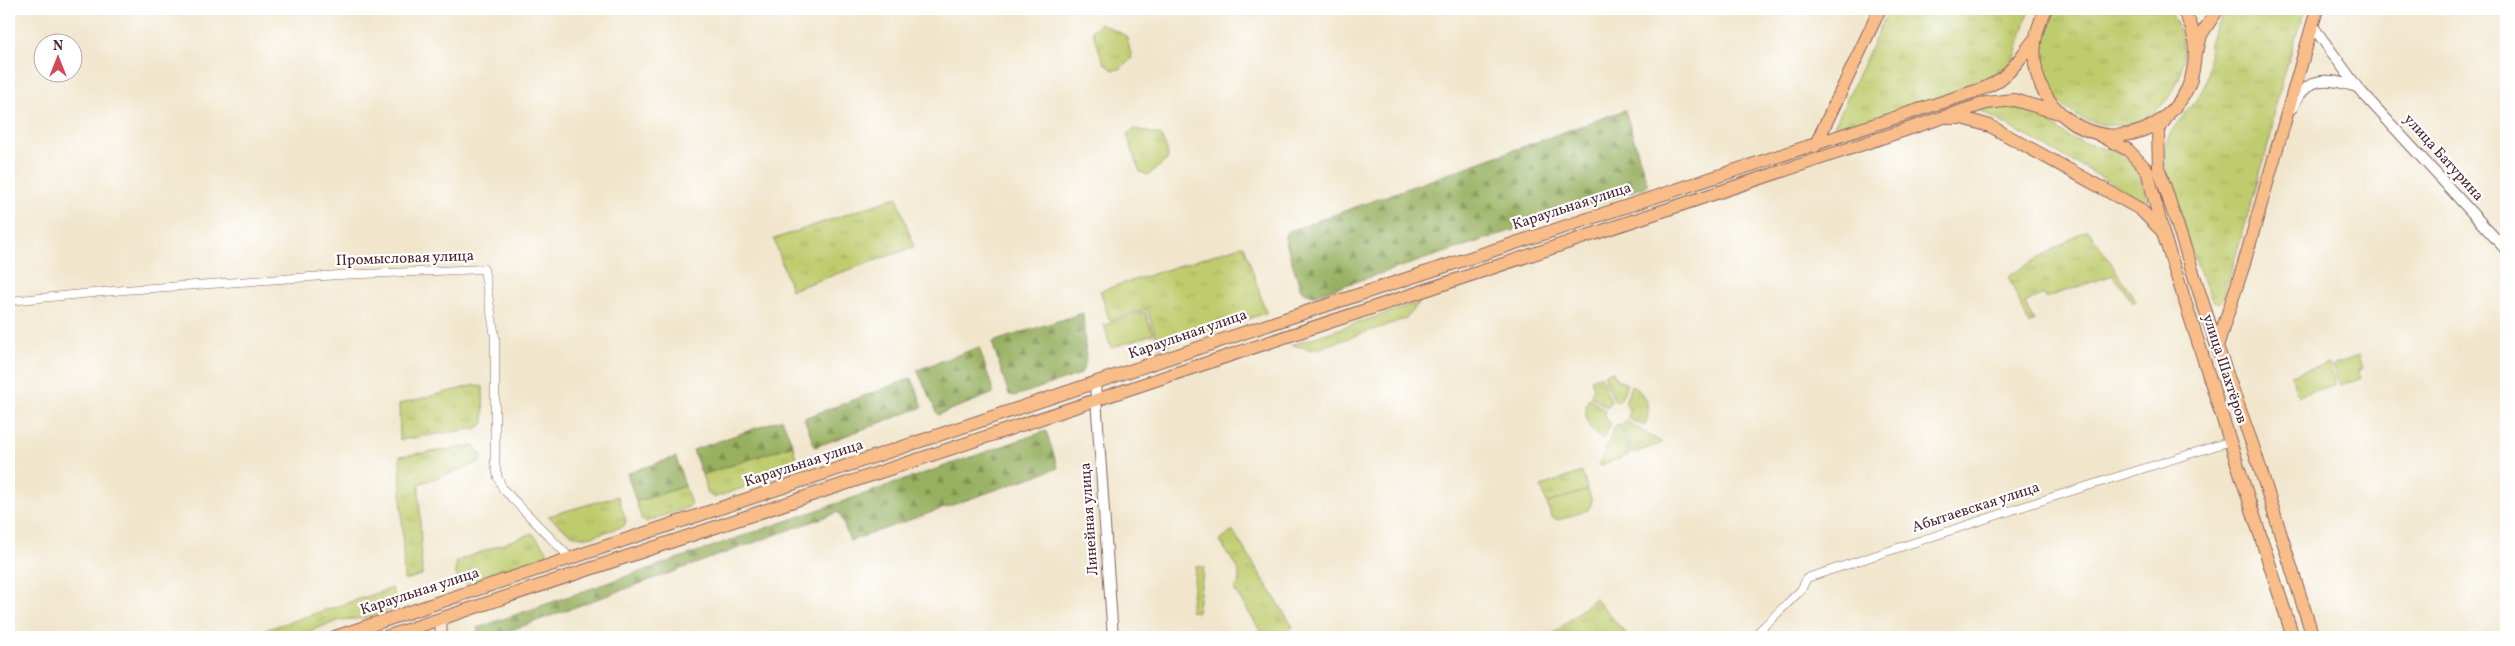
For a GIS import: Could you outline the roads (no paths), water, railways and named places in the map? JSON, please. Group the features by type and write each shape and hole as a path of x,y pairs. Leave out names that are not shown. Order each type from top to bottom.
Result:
{"main road":[{"path":"1815,146 1880,9"},
{"path":"2046,9 2034,40 2033,60 2037,80 2046,98 2059,113 2076,126 2096,133 2115,135 2134,132 2152,126 2168,115 2183,98 2192,78 2201,35 2218,9"},
{"path":"2182,9 2194,34 2196,55"},
{"path":"2216,346 2243,266 2317,9"},
{"name":"Караульная улица","path":"335,637 437,605 1562,227 1815,146 1995,84 2009,74 2034,40"},
{"name":"Караульная улица","path":"386,637 1675,205 1986,103 2001,101 2022,102 2059,113"},
{"name":"улица Шахтёров","path":"2168,115 2158,131 2159,169 2216,346 2255,452 2313,637"},
{"path":"1932,121 1963,118 1990,126 2140,209 2163,233"},
{"name":"улица Шахтёров","path":"2096,133 2128,150 2147,170 2163,233 2293,637"},
{"path":"437,605 441,637"}],"street":[{"name":"улица Батурина","path":"2312,25 2357,87 2506,250"},
{"path":"2281,131 2297,97 2312,84 2322,79 2357,87"},
{"name":"Промысловая улица","path":"9,301 124,290 320,277 484,270 496,337 495,464 498,478 503,489 571,559"},
{"name":"Линейная улица","path":"1095,384 1113,637"},
{"name":"Абытаевская улица","path":"1753,637 1801,590 1807,578 2037,502 2231,441"}]}
